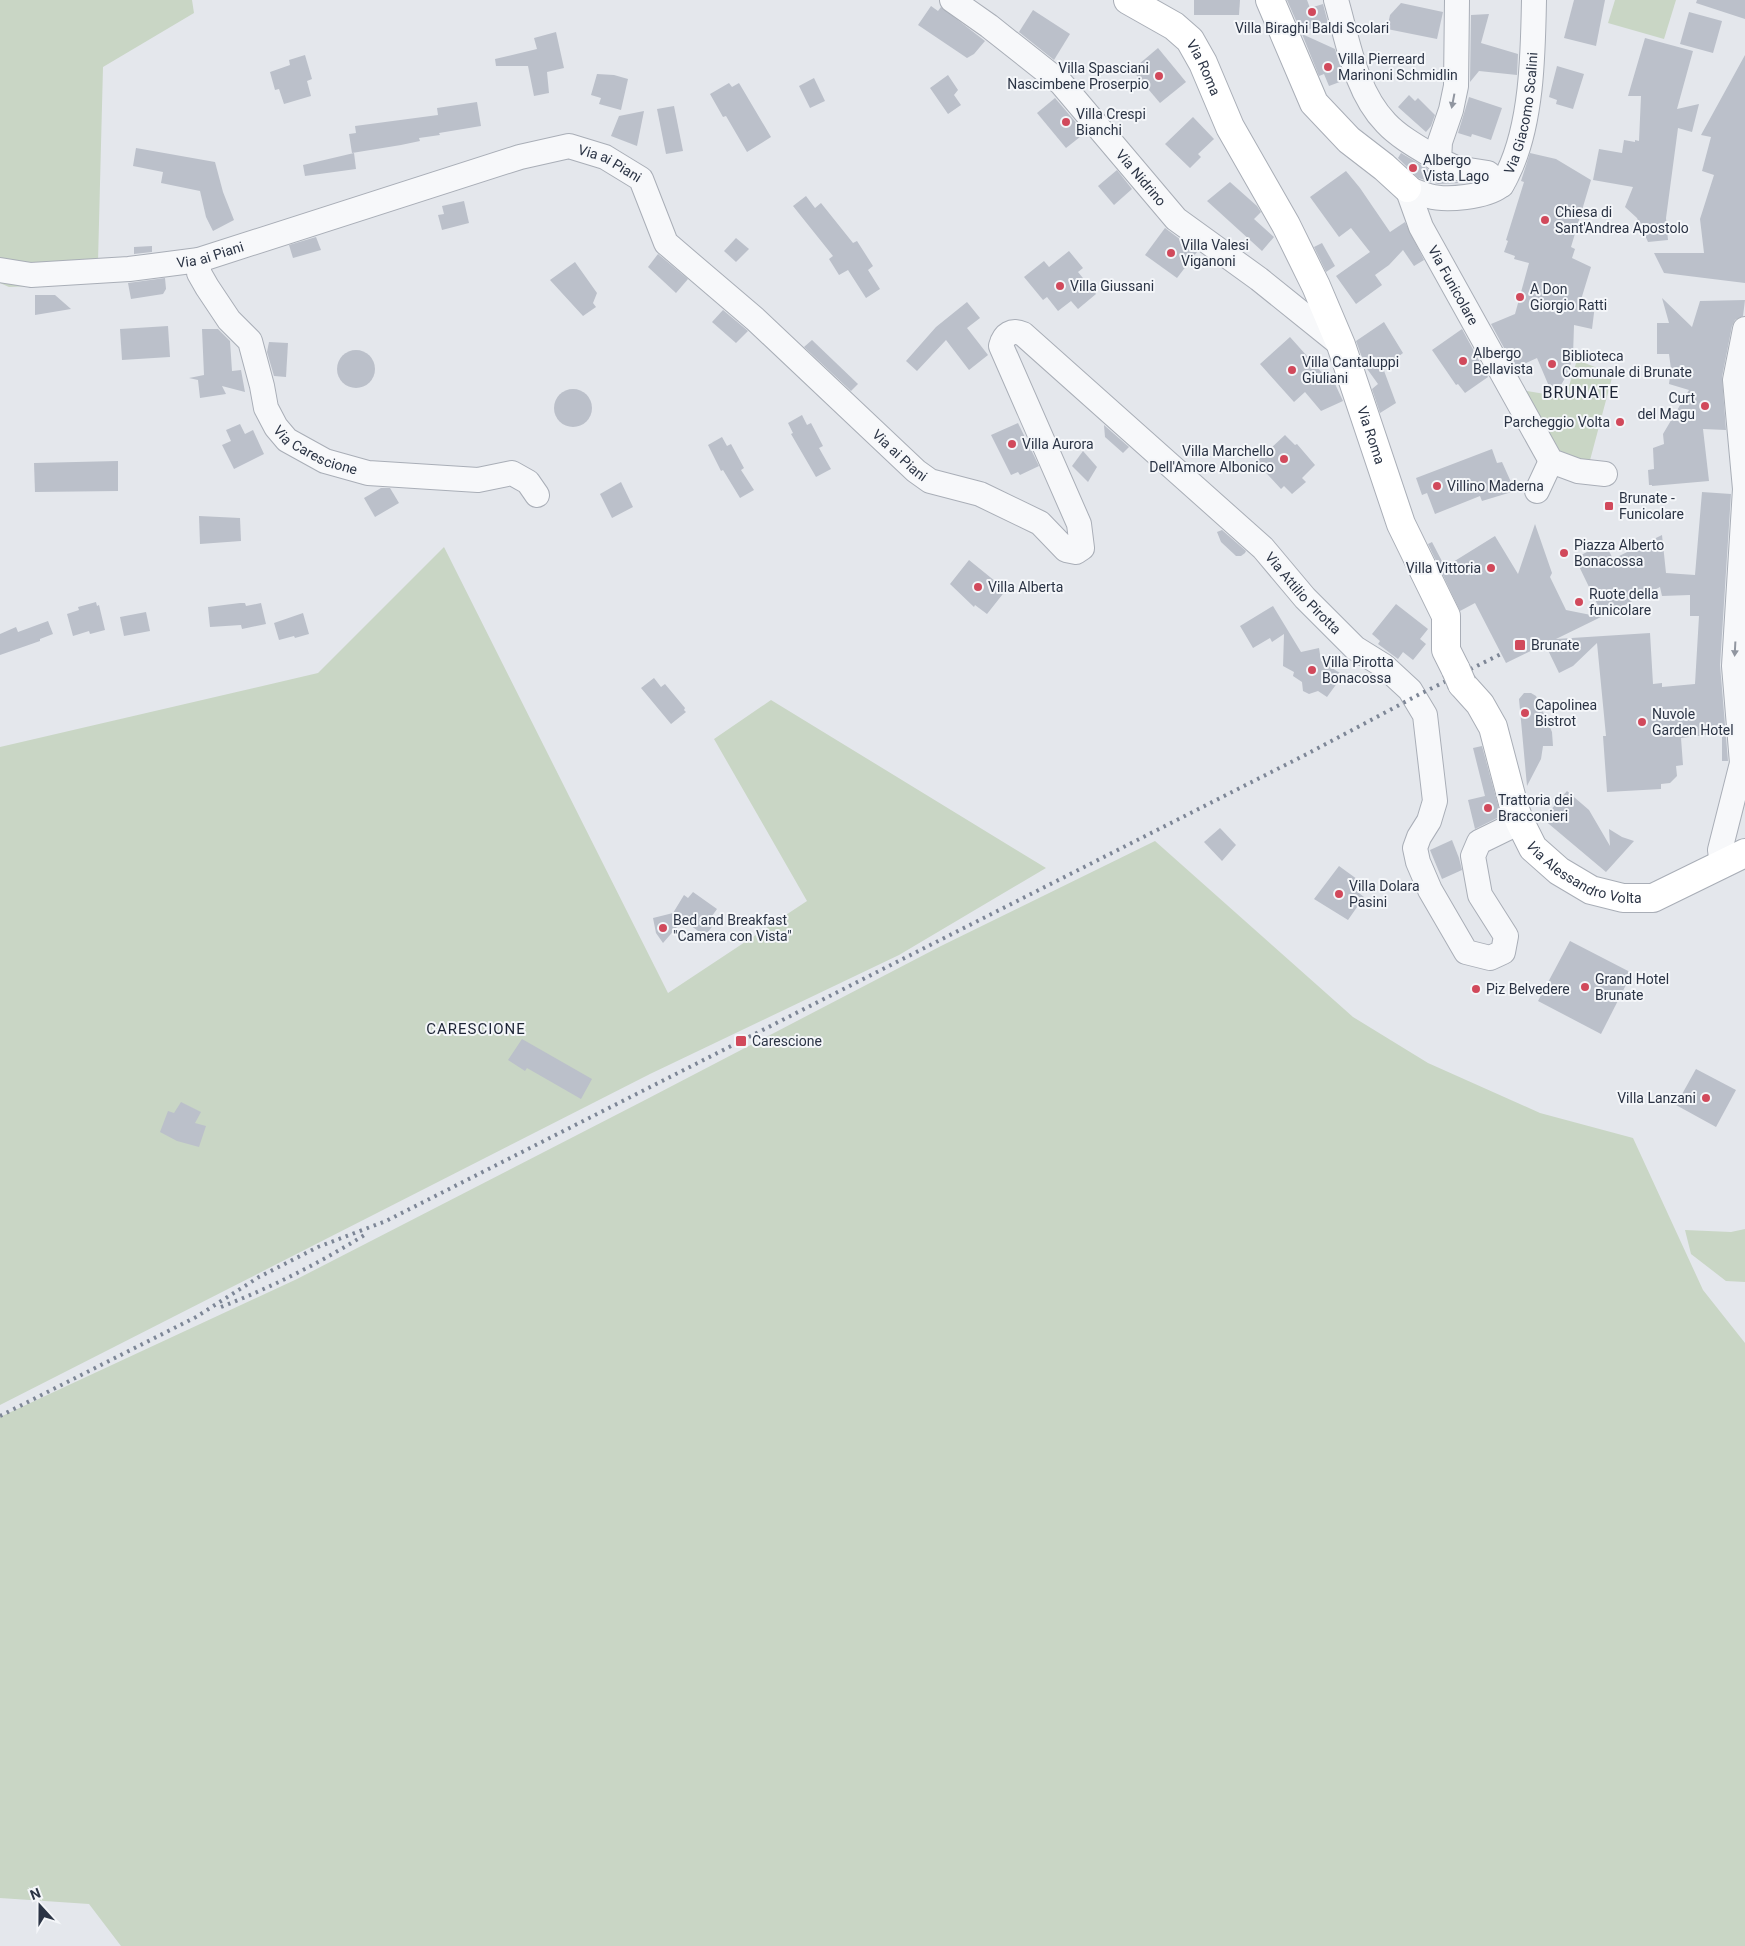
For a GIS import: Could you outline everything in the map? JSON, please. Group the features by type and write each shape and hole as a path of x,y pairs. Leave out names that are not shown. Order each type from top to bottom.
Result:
{"street":[{"name":"Via Nidrino","path":"952,0 989,26 1061,83 1176,219 1259,279 1341,345"},
{"name":"Via Roma","path":"1128,0 1174,26 1190,40 1203,63 1230,127 1286,225 1316,286 1341,345 1401,524 1446,616 1446,650 1459,677 1480,704 1493,727 1520,822"},
{"path":"1270,0 1314,103 1349,140 1384,167 1407,188"},
{"path":"1336,0 1359,79 1373,108 1396,132 1439,160 1456,168 1488,173 1502,185"},
{"path":"1439,160 1440,142 1451,110 1456,86 1458,0"},
{"name":"Via Giacomo Scalini","path":"1407,188 1430,197 1450,197 1472,196 1491,191 1502,185 1514,162 1528,104 1534,0"},
{"name":"Via ai Piani","path":"0,270 31,275 129,269 199,260 520,158 568,146 605,158 641,179 666,243 755,320 916,471 936,483 980,494 1040,523 1066,550 1076,552 1082,548"},
{"name":"Via Funicolare","path":"1407,188 1421,227 1551,461"},
{"name":"Via Carescione","path":"199,260 199,274 207,287 229,320 250,342 266,408 276,427 287,440 325,461 368,472 478,480 512,473 528,482 537,495"},
{"path":"1734,859 1720,850 1742,763 1734,666 1745,489 1735,380 1745,329"},
{"name":"Via Attilio Pirotta","path":"1082,548 1079,524 1001,346 1003,339 1010,332 1017,331 1023,334 1116,415 1263,548 1305,598 1355,648 1384,666 1410,690 1426,715 1435,801 1429,821 1419,837 1415,848 1418,862 1430,890 1466,952 1490,958 1503,952 1506,936 1480,895 1473,856 1479,842 1520,822"},
{"path":"1537,491 1551,461 1578,471 1605,474"},
{"name":"Via Alessandro Volta","path":"1520,822 1533,848 1559,871 1591,890 1623,898 1653,898 1734,859"}],"green space":[{"path":"0,0 192,0 194,13 103,67 96,283 9,287 0,283"},
{"path":"1615,0 1676,0 1664,39 1608,23"},
{"path":"1577,360 1613,374 1589,464 1573,459 1559,450 1548,446 1514,389 1551,395 1569,386"},
{"path":"444,547 668,993 807,901 714,739 771,700 1046,868 899,955 650,1074 0,1405 0,747 318,673"},
{"path":"1155,841 1353,1017 1428,1063 1540,1113 1633,1138 1703,1290 1745,1343 1745,1946 121,1946 89,1904 0,1898 0,1417 297,1279 941,946"},
{"path":"1745,1229 1745,1282 1726,1281 1691,1254 1685,1230 1731,1232"}],"building":[{"path":"1194,0 1240,0 1239,15 1194,15"},
{"name":"Villa Biraghi Baldi Scolari","path":"1287,0 1307,0 1310,8 1323,4 1328,23 1301,32"},
{"path":"1574,0 1605,0 1596,46 1564,38"},
{"path":"1697,0 1745,0 1745,19 1696,3"},
{"path":"1401,3 1443,12 1437,39 1387,29 1390,15"},
{"path":"931,6 938,11 941,7 985,41 974,54 967,58 918,25"},
{"path":"1033,10 1070,34 1054,60 1019,32"},
{"path":"1689,12 1722,21 1713,53 1680,44"},
{"path":"1489,14 1481,43 1518,54 1517,75 1479,71 1470,82 1471,15"},
{"path":"556,32 564,68 547,72 549,93 534,96 528,66 496,66 495,59 537,49 534,38"},
{"name":"Villa Pierreard Marinoni Schmidlin","path":"1302,34 1335,49 1345,80 1329,86 1324,74 1319,76"},
{"path":"1645,38 1693,51 1677,109 1699,104 1692,132 1678,128 1666,218 1668,240 1648,242 1637,218 1625,207 1633,187 1593,180 1599,149 1622,153 1624,140 1639,141 1641,96 1628,96"},
{"name":"Villa Spasciani Nascimbene Proserpio","path":"1158,48 1186,82 1160,103 1132,70"},
{"path":"305,55 312,79 307,81 311,96 284,104 279,89 275,90 270,72 290,65 289,60"},
{"path":"1745,55 1745,283 1664,273 1654,253 1704,253 1700,219 1714,175 1702,171 1711,137 1701,135"},
{"path":"1557,66 1584,74 1573,109 1556,104 1557,100 1549,97"},
{"path":"597,74 614,75 628,79 621,110 599,104 601,98 591,95"},
{"path":"948,75 958,90 954,95 961,105 948,114 930,88"},
{"path":"814,78 825,101 810,108 799,86"},
{"path":"729,83 732,87 739,83 771,137 747,152 726,116 723,117 710,94"},
{"path":"1409,95 1415,101 1418,98 1435,115 1431,126 1426,132 1398,107"},
{"path":"1469,97 1502,108 1491,140 1472,134 1471,137 1458,133"},
{"name":"Villa Crespi Bianchi","path":"1055,98 1085,133 1066,148 1037,113"},
{"path":"477,102 481,126 439,133 440,135 419,138 420,141 401,145 352,153 349,134 356,133 355,126 438,115 437,108"},
{"path":"674,106 683,151 666,154 657,109"},
{"path":"644,111 637,146 611,136 619,116"},
{"path":"1193,117 1214,139 1198,154 1201,157 1190,168 1165,144"},
{"path":"136,148 215,162 223,192 234,220 213,231 206,217 200,191 161,183 163,172 133,166"},
{"path":"354,153 356,169 305,176 303,165"},
{"path":"1401,153 1450,181 1465,183 1438,184 1418,178 1398,158"},
{"path":"1530,153 1556,159 1591,180 1571,247 1575,249 1572,258 1591,267 1580,303 1595,305 1592,329 1574,325 1573,356 1568,373 1561,385 1551,391 1537,358 1515,368 1491,324 1515,314 1529,263 1514,259 1515,256 1504,252 1524,182 1521,181"},
{"path":"1117,170 1132,189 1114,205 1098,186"},
{"path":"1346,171 1390,232 1405,222 1424,260 1414,266 1403,250 1389,265 1375,275 1382,285 1356,304 1336,276 1370,252 1351,228 1339,237 1310,197"},
{"path":"1230,182 1257,206 1261,212 1254,219 1274,237 1262,251 1207,201"},
{"path":"806,196 815,208 821,203 853,243 857,241 873,266 868,270 880,289 866,298 848,270 839,275 829,259 833,256 793,206"},
{"path":"464,201 469,223 442,230 438,215 444,214 442,206"},
{"name":"Villa Valesi Viganoni","path":"1165,228 1197,252 1177,278 1145,255"},
{"path":"316,237 321,250 293,258 289,245"},
{"path":"736,238 749,249 736,262 724,251"},
{"path":"1322,243 1335,266 1326,272 1314,247"},
{"path":"152,246 152,252 134,254 134,247"},
{"name":"Villa Giussani","path":"1069,251 1083,268 1078,272 1096,294 1078,309 1071,301 1058,311 1047,297 1043,300 1024,277 1044,261 1049,267"},
{"path":"658,254 688,279 676,293 648,267"},
{"path":"575,262 597,293 593,303 596,307 583,316 550,280"},
{"path":"165,278 166,289 163,294 131,299 128,283"},
{"path":"35,295 55,295 71,309 35,315"},
{"path":"1662,298 1692,327 1700,301 1745,300 1743,316 1735,320 1732,326 1722,377 1726,430 1703,429 1709,481 1649,485 1648,470 1654,469 1653,448 1664,444 1663,434 1689,390 1669,384 1671,369 1669,354 1657,354 1657,323 1669,323"},
{"path":"967,302 980,318 967,328 988,355 969,370 946,340 917,371 906,361 936,327"},
{"path":"723,310 748,331 736,343 712,322"},
{"path":"1384,322 1403,353 1383,368 1396,403 1380,413 1372,389 1378,384 1365,366 1356,341"},
{"path":"168,326 170,357 122,360 120,329"},
{"path":"202,329 218,329 230,341 232,371 241,370 245,392 222,386 226,394 200,398 198,380 189,378 204,375"},
{"name":"Albergo Bellavista","path":"1462,329 1488,377 1465,393 1458,384 1456,385 1432,350"},
{"name":"Villa Cantaluppi Giuliani","path":"1290,337 1324,375 1329,371 1343,401 1321,411 1305,392 1294,402 1260,364"},
{"path":"812,340 858,384 851,391 804,347"},
{"path":"269,342 288,343 286,377 274,376 267,352"},
{"path":"356,350 370,355 375,369 370,383 356,388 342,383 337,369 342,355"},
{"path":"573,389 587,394 592,408 587,422 573,427 559,422 554,408 559,394"},
{"path":"802,415 807,425 811,423 823,446 819,448 831,469 816,477 791,434 793,433 788,423"},
{"name":"Villa Aurora","path":"1018,423 1039,466 1020,475 1018,472 1011,475 991,435"},
{"path":"240,424 245,434 253,430 264,454 234,469 222,445 231,441 226,430"},
{"path":"1104,425 1129,447 1123,453 1105,437"},
{"name":"Villa Marchello Dell'Amore Albonico","path":"1285,435 1295,445 1297,444 1315,465 1302,478 1306,482 1292,494 1284,486 1281,489 1256,462"},
{"path":"722,437 727,446 731,444 744,468 741,470 754,490 740,498 723,470 721,471 708,445"},
{"path":"1492,449 1497,463 1502,462 1515,491 1482,501 1480,496 1435,514 1427,493 1422,495 1416,478"},
{"path":"1083,451 1097,467 1088,482 1072,466"},
{"path":"118,461 118,491 35,492 34,463"},
{"path":"621,482 633,507 612,518 600,494"},
{"path":"381,488 390,488 399,503 375,517 364,498"},
{"path":"1702,492 1731,494 1720,665 1728,761 1722,761 1722,733 1681,738 1683,765 1676,766 1677,776 1670,783 1661,784 1661,789 1607,792 1603,736 1606,736 1597,643 1573,666 1559,673 1545,644 1506,663 1475,603 1460,611 1428,544 1432,542 1445,567 1495,536 1518,574 1535,524 1552,573 1550,577 1566,610 1601,617 1556,639 1650,633 1653,684 1662,683 1662,687 1695,684 1699,616 1690,616 1690,595 1662,596 1660,587 1603,616 1575,558 1605,543 1613,559 1662,535 1666,573 1695,575"},
{"path":"199,516 240,518 241,541 200,544"},
{"path":"1222,530 1246,551 1245,553 1241,556 1236,556 1221,542 1217,532"},
{"name":"Villa Alberta","path":"969,560 1006,590 987,614 975,605 974,607 950,584"},
{"path":"96,602 97,606 99,605 105,630 90,634 89,631 73,636 67,614 79,610 78,607"},
{"path":"245,603 246,606 261,603 266,624 242,629 241,625 210,627 208,607"},
{"path":"1396,604 1428,629 1420,639 1426,644 1413,660 1403,652 1398,659 1378,644 1380,641 1372,634"},
{"path":"1273,606 1301,652 1319,648 1321,661 1343,675 1327,697 1318,691 1309,694 1303,691 1302,682 1293,676 1294,672 1283,666 1284,634 1272,642 1270,638 1253,648 1240,626"},
{"path":"146,612 150,631 124,636 120,617"},
{"path":"303,613 309,634 279,640 274,623"},
{"path":"48,621 53,634 40,639 40,641 0,655 0,634 16,627 18,632"},
{"path":"654,678 661,687 665,684 685,708 686,712 671,724 641,688"},
{"path":"1524,693 1531,693 1536,696 1552,732 1553,746 1543,746 1541,759 1527,786 1519,699"},
{"path":"1482,746 1501,816 1475,829 1468,800 1485,796 1473,748"},
{"path":"1567,791 1589,810 1610,846 1609,829 1622,837 1634,841 1606,872 1543,819"},
{"path":"1220,828 1236,845 1222,861 1204,842"},
{"path":"1452,840 1462,870 1442,879 1430,850"},
{"name":"Villa Dolara Pasini","path":"1339,866 1361,882 1355,890 1364,897 1348,920 1314,899"},
{"path":"693,892 717,909 712,916 717,920 705,936 683,920 663,943 656,933 653,918 673,913 684,895 688,898"},
{"name":"Grand Hotel Brunate","path":"1570,941 1632,973 1601,1034 1538,1001"},
{"path":"522,1039 592,1079 581,1099 527,1068 525,1071 508,1060"},
{"name":"Villa Lanzani","path":"1696,1069 1736,1090 1716,1127 1676,1105"},
{"path":"181,1102 201,1112 195,1123 206,1126 199,1147 177,1141 160,1132 168,1111 174,1113"}],"railway":[{"path":"0,1416 196,1317 259,1277 318,1247 386,1221 1501,654"},
{"path":"221,1307 295,1274 366,1234"}],"place":[{"name":"Villa Biraghi Baldi Scolari","path":"1312,12"},
{"name":"Villa Pierreard Marinoni Schmidlin","path":"1328,67"},
{"name":"Villa Spasciani Nascimbene Proserpio","path":"1159,76"},
{"name":"Villa Crespi Bianchi","path":"1066,122"},
{"name":"Albergo Vista Lago","path":"1413,168"},
{"name":"Chiesa di Sant'Andrea Apostolo","path":"1545,220"},
{"name":"Villa Valesi Viganoni","path":"1171,253"},
{"name":"Villa Giussani","path":"1060,286"},
{"name":"A Don Giorgio Ratti","path":"1520,297"},
{"name":"Albergo Bellavista","path":"1463,361"},
{"name":"Biblioteca Comunale di Brunate","path":"1552,364"},
{"name":"Villa Cantaluppi Giuliani","path":"1292,370"},
{"name":"Curt del Magu","path":"1705,406"},
{"name":"Parcheggio Volta","path":"1620,422"},
{"name":"Villa Aurora","path":"1012,444"},
{"name":"Villa Marchello Dell'Amore Albonico","path":"1284,459"},
{"name":"Villino Maderna","path":"1437,486"},
{"name":"Brunate - Funicolare","path":"1609,506"},
{"name":"Piazza Alberto Bonacossa","path":"1564,553"},
{"name":"Villa Vittoria","path":"1491,568"},
{"name":"Villa Alberta","path":"978,587"},
{"name":"Ruote della funicolare","path":"1579,602"},
{"name":"Brunate","path":"1520,645"},
{"name":"Villa Pirotta Bonacossa","path":"1312,670"},
{"name":"Capolinea Bistrot","path":"1525,713"},
{"name":"Nuvole Garden Hotel","path":"1642,722"},
{"name":"Trattoria dei Bracconieri","path":"1488,808"},
{"name":"Villa Dolara Pasini","path":"1339,894"},
{"name":"Bed and Breakfast \"Camera con Vista\"","path":"663,928"},
{"name":"Grand Hotel Brunate","path":"1585,987"},
{"name":"Piz Belvedere","path":"1476,989"},
{"name":"Carescione","path":"741,1041"},
{"name":"Villa Lanzani","path":"1706,1098"}],"district":[{"name":"BRUNATE","path":"1581,392"},
{"name":"CARESCIONE","path":"476,1029"}]}
